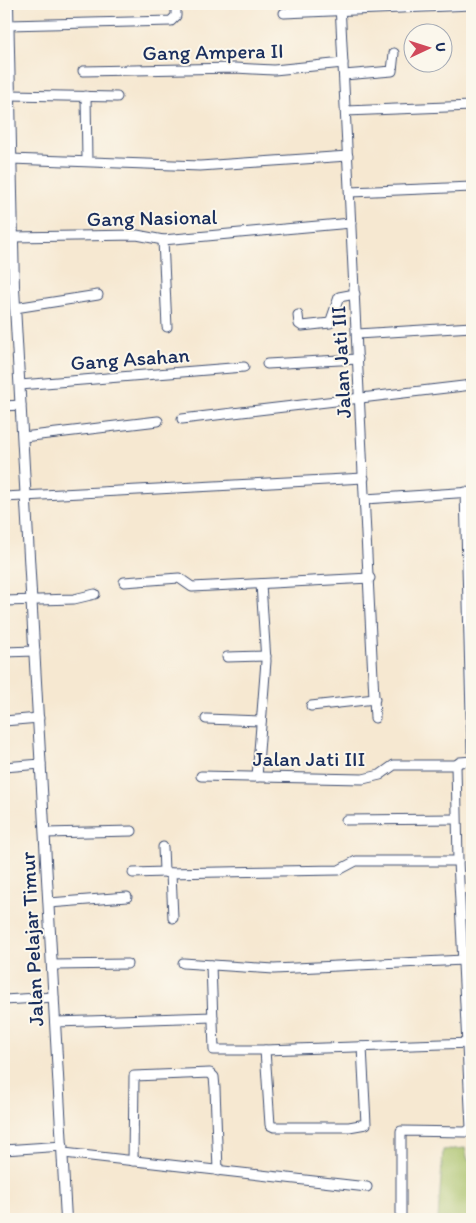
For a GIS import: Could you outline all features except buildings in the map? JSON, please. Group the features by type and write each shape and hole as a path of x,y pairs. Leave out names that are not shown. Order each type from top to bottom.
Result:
{"street":[{"path":"8,25 168,22 176,16 176,4"},
{"path":"284,12 340,7 472,5"},
{"name":"Jalan Jati III","path":"340,7 370,578 375,718"},
{"name":"Jalan Pelajar Timur","path":"7,8 6,59 10,95 7,138 11,159 8,171 13,237 8,259 15,308 20,385 66,1219"},
{"path":"344,75 392,71 394,52"},
{"name":"Gang Ampera II","path":"83,71 235,68 274,70 343,63"},
{"path":"10,95 116,97"},
{"path":"86,96 87,161"},
{"path":"346,111 472,106"},
{"path":"11,159 200,166 348,156"},
{"path":"350,192 472,187"},
{"name":"Gang Nasional","path":"13,237 137,235 163,240 351,223"},
{"path":"163,240 167,327"},
{"path":"298,314 299,324 302,326 327,324 332,320 338,297 355,294"},
{"path":"15,308 98,295"},
{"path":"357,334 472,327"},
{"path":"266,364 358,359"},
{"name":"Gang Asahan","path":"20,385 244,367"},
{"path":"182,418 472,385"},
{"path":"4,406 21,404"},
{"path":"23,437 158,421"},
{"path":"4,497 364,478"},
{"path":"365,499 469,492 472,751"},
{"path":"124,582 179,578 192,588 370,578"},
{"path":"257,777 266,656 261,584"},
{"path":"4,601 74,599 95,594"},
{"path":"4,652 35,651"},
{"path":"226,657 266,656"},
{"path":"311,706 375,699"},
{"path":"4,721 39,718"},
{"path":"206,719 261,721"},
{"name":"Jalan Jati III","path":"201,776 363,779 381,774 394,765 456,765 460,762 472,761"},
{"path":"4,767 41,764"},
{"path":"401,1219 401,1131 466,1132 471,1129 469,1043 456,819 456,765"},
{"path":"346,820 456,819"},
{"path":"45,833 132,831"},
{"path":"163,847 173,918"},
{"path":"133,873 339,870 356,861 458,861"},
{"path":"49,903 127,897"},
{"path":"183,963 274,969 464,960"},
{"path":"53,965 127,964"},
{"path":"211,964 214,1050 469,1043"},
{"path":"4,1000 54,997"},
{"path":"56,1022 213,1017"},
{"path":"265,1050 268,1121 270,1126 274,1128 331,1128 366,1124 362,1046"},
{"path":"133,1161 134,1076 210,1073 214,1077 215,1088 218,1172"},
{"path":"4,1150 63,1150 218,1172 366,1187"}],"green space":[{"path":"465,1148 468,1160 472,1160 472,1219 438,1219 443,1150"}]}
